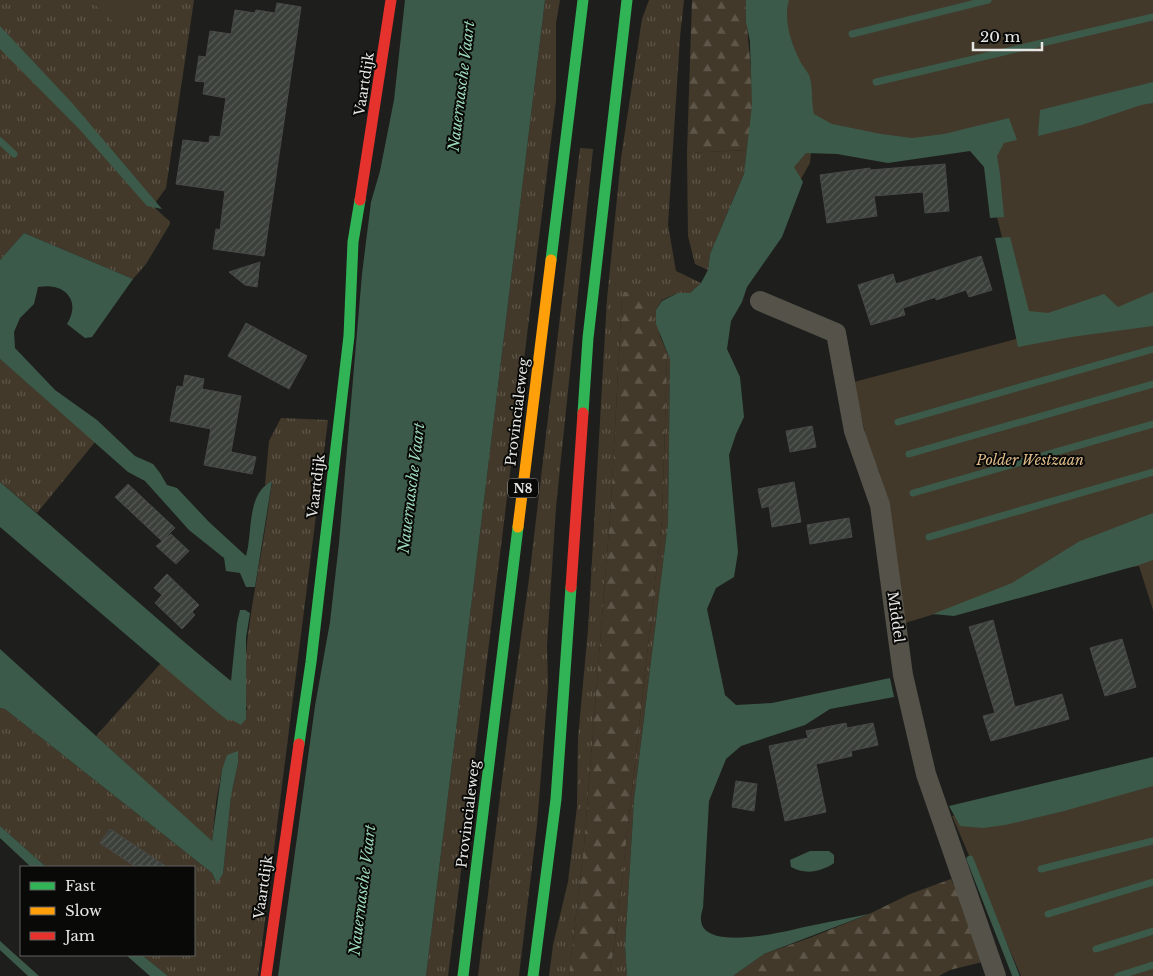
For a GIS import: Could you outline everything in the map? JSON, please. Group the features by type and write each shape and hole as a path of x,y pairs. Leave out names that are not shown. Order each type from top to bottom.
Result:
{"main road":[{"name":"Vaartdijk","path":"266,976 310,662 341,405 349,336 353,242 391,0"},
{"name":"Provincialeweg","path":"463,976 583,0"},
{"path":"533,976 556,799 588,338 627,0"}],"street":[{"name":"Middel","path":"760,301 836,333 854,431 880,505 903,675 926,774 996,976"}],"green space":[{"path":"0,0 194,0 166,188 153,206 170,224 146,264 133,279 24,233 0,260"},
{"path":"90,0 153,0 123,31"},
{"path":"545,0 560,0 556,23 556,100 448,976 426,976"},
{"path":"649,0 684,0 668,225 676,271 701,283 690,293 678,293 662,300 656,310 660,336 670,359 668,522 634,800 625,946 627,976 609,976 615,942 662,520 667,358 625,292 622,298 611,503 584,846 569,976 549,976 553,945 568,882 577,807 578,738 588,630 607,299 621,158 642,19"},
{"path":"692,0 746,0 752,91 752,115 747,150 687,153"},
{"name":"Polder Westzaan","path":"745,0 1153,0 1153,610 1139,566 1023,584 1018,589 905,623 879,471 870,456 854,382 1027,336 988,182 986,165 978,143 812,142 810,163 797,186 763,262 747,287 709,270 745,174 753,105 750,41"},
{"path":"580,148 593,149 556,507 547,645 548,686 537,825 519,976 478,976 529,579"},
{"path":"747,150 744,174 710,254 708,270 695,264 688,236 687,153"},
{"path":"624,292 636,293 643,297 667,358 662,520 615,942 609,976 569,976 584,846 611,503 622,297"},
{"path":"0,359 95,442 37,513 0,482"},
{"path":"281,418 328,420 258,976 168,976 143,956 195,956 195,866 45,866 0,826 0,708 5,709 212,873 217,882 223,874 231,796 238,763 222,770 216,802 212,842 96,736 161,663 206,703 247,710 245,692 246,656 272,482 265,485 269,441"},
{"path":"1153,768 1153,976 1021,976 952,816 1051,795"},
{"path":"951,879 976,933 982,962 950,970 939,976 733,976 764,954 812,937 869,914 910,894"}],"water":[{"name":"Nauernasche Vaart","path":"405,0 545,0 426,976 278,976 315,706 330,622 339,543 362,274 371,202 380,171 394,100"},
{"path":"746,0 789,0 787,23 797,54 810,78 814,114 832,124 912,138 944,134 1009,118 1017,140 1004,143 997,156 1004,217 990,218 984,167 970,151 888,163 837,154 806,153 794,167 803,182 782,237 747,287 742,302 731,321 727,349 740,377 744,417 729,455 738,552 734,577 716,588 707,609 725,695 736,705 772,703 890,678 894,697 830,709 805,725 741,746 726,759 709,801 701,923 709,933 723,937 741,938 761,936 869,914 764,954 733,976 627,976 625,946 634,800 668,522 670,359 656,324 656,310 662,301 678,293 690,293 701,283 708,270 710,254 744,174 752,105 750,41 746,22"},
{"path":"0,26 73,104 162,209 147,206 81,131 0,49"},
{"path":"1153,82 1153,103 1141,105 1082,125 1038,136 1040,110"},
{"path":"24,233 133,279 92,337 85,338 67,324 72,307 68,295 56,287 38,287 34,304 20,318 14,332 15,348 55,390 97,420 135,456 153,464 167,485 177,488 209,522 246,556 254,504 264,487 272,481 255,587 246,587 240,573 226,571 224,558 189,530 145,481 128,472 0,359 0,260"},
{"path":"1010,237 1029,311 1048,313 1104,294 1118,307 1153,292 1153,326 1071,337 1018,347 995,238"},
{"path":"0,482 231,681 240,610 250,613 246,638 246,719 241,725 232,720 227,720 206,703 0,527"},
{"path":"1153,513 1153,560 954,616 933,614 1012,583 1080,541"},
{"path":"0,649 212,841 222,770 227,755 238,751 238,763 231,796 223,874 217,883 212,873 5,709 0,708"},
{"path":"1153,757 1153,786 1064,811 1005,825 983,828 960,826 949,806"},
{"path":"0,826 45,866 30,866 0,838"},
{"path":"810,851 829,851 834,855 834,863 824,869 807,872 791,867 790,860"},
{"path":"0,941 39,976 28,976 0,950"},
{"path":"127,956 143,956 168,976 150,976"}],"building":[{"path":"277,3 301,7 264,256 213,249 216,229 220,230 225,191 176,184 183,140 209,143 210,136 220,137 226,98 203,94 205,82 195,81 199,56 206,57 210,31 231,34 235,10 255,13 256,10 275,13"},
{"path":"945,164 949,211 925,213 923,192 874,196 877,216 827,223 820,175 870,168 870,170"},
{"path":"981,256 992,290 969,297 966,290 936,300 936,297 903,308 905,315 871,325 858,285 893,274 896,284"},
{"path":"260,262 257,287 245,285 229,272"},
{"path":"246,323 307,356 289,389 228,356"},
{"path":"185,375 204,379 202,389 241,396 231,452 256,457 252,474 204,465 211,429 170,421 177,386 183,387"},
{"path":"812,426 816,447 790,452 786,431"},
{"path":"794,482 801,522 772,527 769,506 762,508 758,489"},
{"path":"128,484 175,528 162,541 115,497"},
{"path":"849,518 852,537 810,544 807,525"},
{"path":"171,534 189,551 176,564 156,546"},
{"path":"167,574 199,605 192,612 195,615 182,629 155,603 162,595 154,588"},
{"path":"993,620 1015,707 1062,694 1069,719 991,741 983,716 995,713 969,627"},
{"path":"1122,639 1136,687 1105,696 1090,648"},
{"path":"846,723 847,728 873,723 878,745 851,751 852,756 816,764 826,812 785,821 769,746 808,738 806,731"},
{"path":"736,781 757,784 754,811 732,807"},
{"path":"110,829 166,866 134,866 100,843"}],"waterway":[{"path":"852,34 988,0"},
{"path":"876,82 1153,17"},
{"path":"0,141 14,154"},
{"path":"898,422 1153,349"},
{"path":"909,454 1153,384"},
{"path":"913,493 1153,424"},
{"path":"929,537 1153,472"},
{"path":"1041,869 1153,841"},
{"path":"970,859 1016,976"},
{"path":"1048,914 1153,882"},
{"path":"1096,949 1153,931"},
{"path":"1118,976 1153,965"}],"traffic: fast":[{"path":"551,260 583,0"},
{"path":"583,413 588,338 627,0"},
{"path":"299,744 311,662 349,336 353,242 360,200"},
{"path":"463,976 518,527"},
{"path":"533,976 556,799 571,587"}],"traffic: slow":[{"path":"518,527 551,260"}],"traffic: jam":[{"path":"360,200 391,0"},
{"path":"571,587 583,413"},
{"path":"266,976 299,744"}]}
